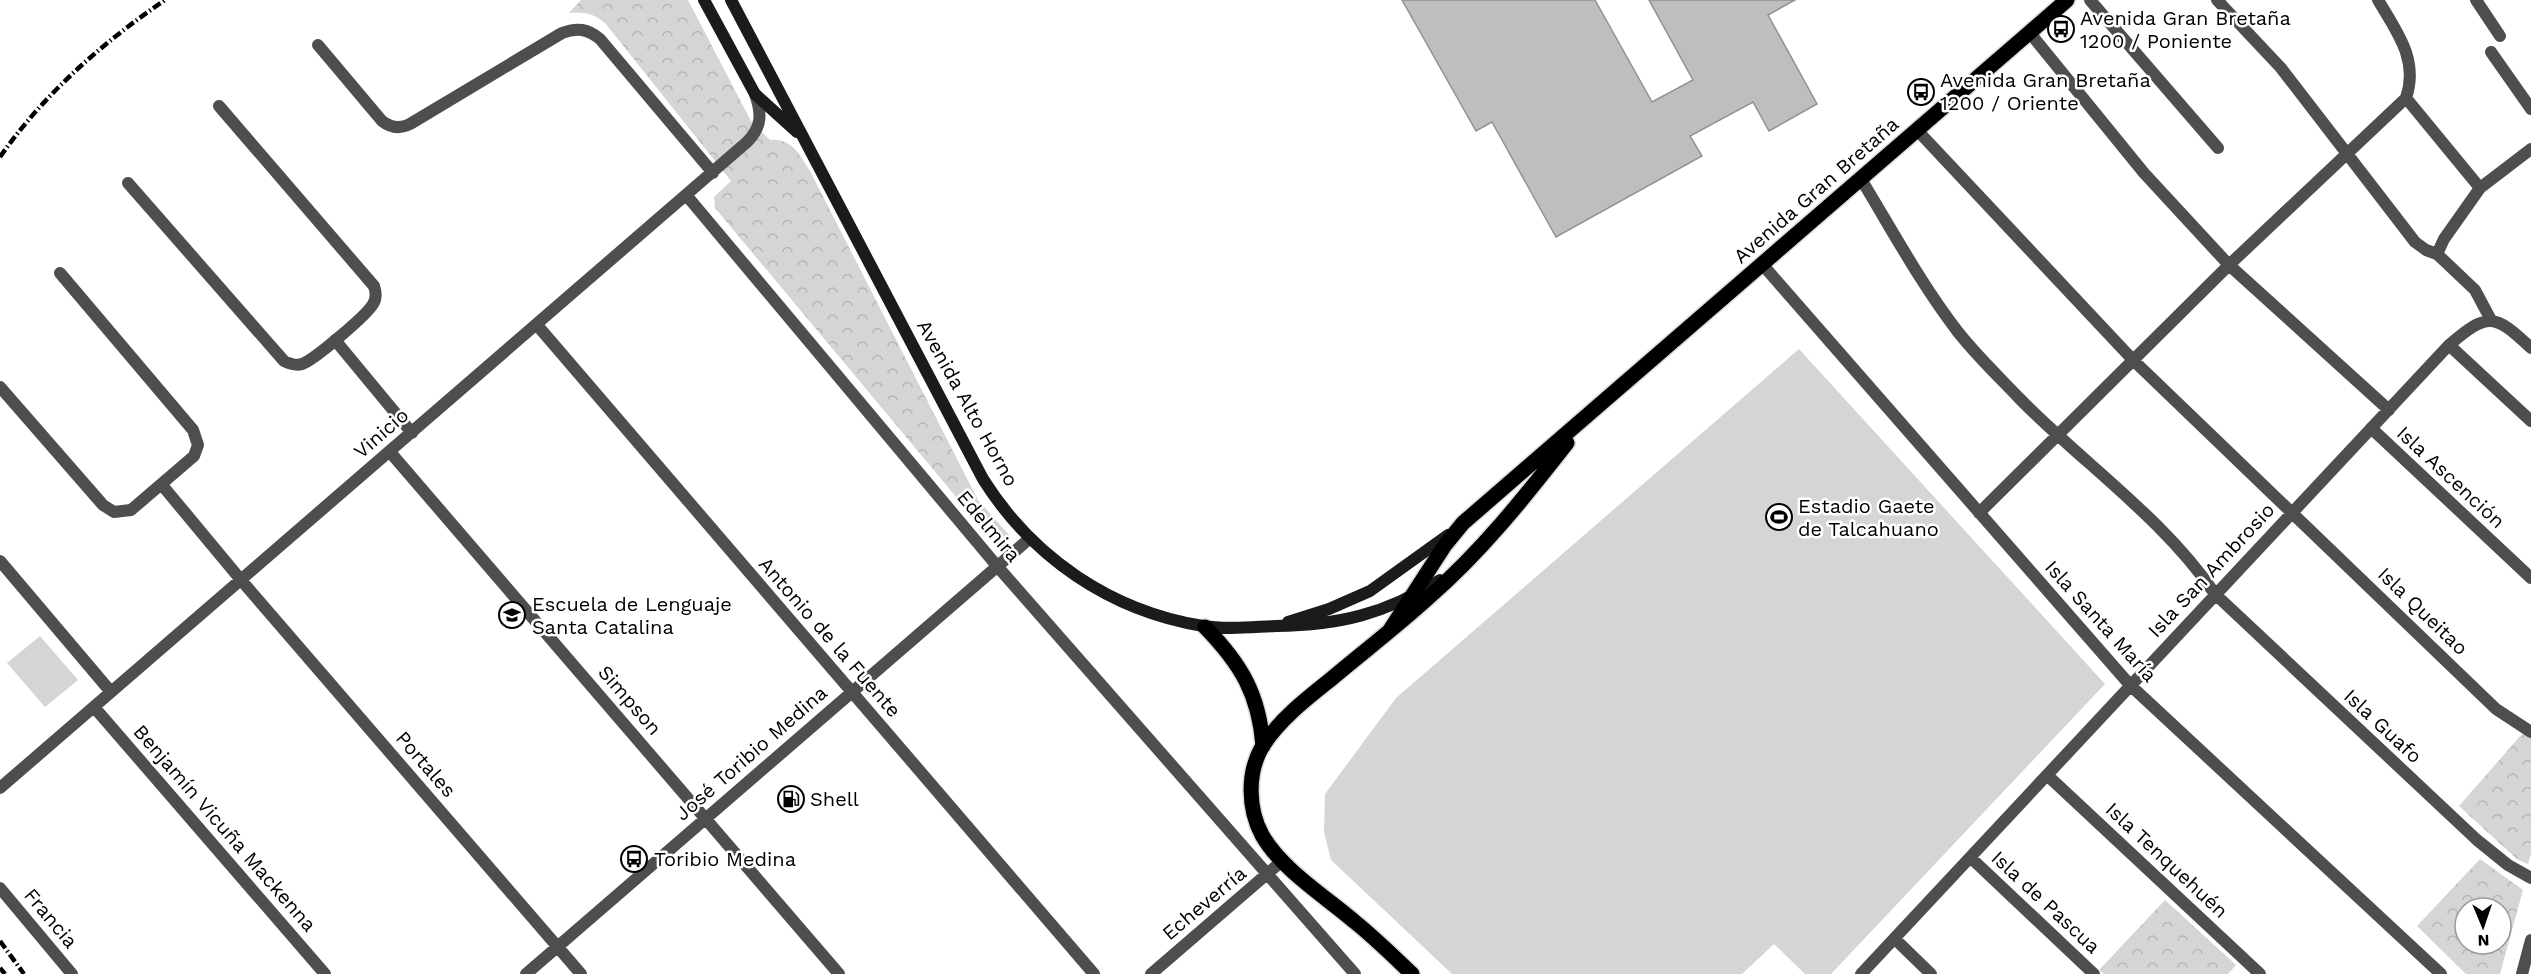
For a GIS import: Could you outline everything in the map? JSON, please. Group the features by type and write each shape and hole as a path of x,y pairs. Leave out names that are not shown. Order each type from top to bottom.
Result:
{"main road":[{"name":"Avenida Alto Horno","path":"704,0 755,94 803,137"},
{"name":"Avenida Alto Horno","path":"731,0 996,500 1029,539 1064,569 1111,596 1146,611 1205,627"},
{"name":"Avenida Gran Bretaña","path":"1275,626 1329,609 1370,591 1394,576 1463,523 2067,0"},
{"name":"Avenida Gran Bretaña","path":"1263,746 1293,712 1390,630 1464,563 1519,505 1592,411"},
{"path":"1414,596 1445,545 1463,523"},
{"name":"Avenida Gran Bretaña","path":"1205,627 1316,625 1353,619 1381,611 1414,596 1464,563"},
{"name":"Avenida Gran Bretaña","path":"1390,630 1414,596"},
{"path":"1205,627 1232,656 1249,685 1261,725 1263,746 1252,775 1252,807 1261,833 1282,861 1373,937 1412,974"}],"street":[{"path":"2090,0 2218,148"},
{"path":"2217,0 2281,68 2415,242 2437,254 2475,290 2492,320 2510,328 2531,348"},
{"path":"1979,513 2229,265 2345,153 2406,98 2411,80 2409,58 2378,0"},
{"path":"2476,0 2500,36"},
{"path":"318,45 382,121 399,127 410,124 562,33 575,29 589,31 600,39 713,173"},
{"path":"2030,33 2144,173 2229,265 2389,410"},
{"path":"2491,52 2531,109"},
{"name":"Vinicio","path":"0,788 713,173 754,135 760,117 755,94"},
{"path":"2406,98 2480,188"},
{"path":"128,183 284,361 295,365 304,363 335,340 373,305 376,296 374,286 219,106"},
{"name":"Isla Queitao","path":"1917,130 2133,360 2496,709 2531,732"},
{"path":"2437,254 2444,239 2480,188 2531,149"},
{"name":"Isla Guafo","path":"1861,179 1935,300 1959,333 2057,435 2152,521 2196,566 2215,594 2477,840 2508,865 2531,878"},
{"name":"Edelmira","path":"687,196 997,566 1268,875"},
{"name":"Isla Santa María","path":"1762,264 2130,685 2441,974"},
{"path":"0,387 108,510 121,512 131,510 194,456 198,445 193,430 60,273"},
{"name":"Isla San Ambrosio","path":"1861,974 2449,345 2475,325 2492,320"},
{"name":"Antonio de la Fuente","path":"537,325 1094,974"},
{"path":"335,340 412,433"},
{"path":"2449,345 2531,421"},
{"name":"Isla Ascención","path":"2371,428 2531,578"},
{"name":"Simpson","path":"390,452 840,974"},
{"name":"Portales","path":"162,485 241,580 581,974"},
{"name":"José Toribio Medina","path":"526,974 1029,539"},
{"path":"0,561 111,692"},
{"name":"Benjamín Vicuña Mackenna","path":"94,707 325,974"},
{"name":"Isla Tenquehuén","path":"2047,775 2260,974"},
{"name":"Isla de Pascua","path":"1971,858 2094,974"},
{"name":"Echeverría","path":"1151,974 1282,861"},
{"path":"1268,875 1347,971"},
{"name":"Francia","path":"0,888 72,974"},
{"path":"1895,939 1931,974"},
{"path":"2522,974 2531,940"}],"green space":[{"path":"581,0 688,0 751,121 770,140 784,142 794,148 810,171 978,500 1009,535 997,546 715,208 714,197 731,181 605,23 588,14 569,13"},
{"name":"Estadio Gaete de Talcahuano","path":"1799,349 2105,684 1831,974 1805,974 1774,944 1742,974 1452,974 1331,860 1324,832 1325,794 1396,698"},
{"path":"40,636 78,680 45,707 7,663"},
{"path":"2522,734 2531,737 2531,854 2528,864 2518,860 2459,806"},
{"path":"2480,859 2523,890 2513,927 2513,896 2453,896 2453,956 2505,956 2500,974 2466,974 2417,926"},
{"path":"2165,900 2236,965 2228,974 2104,974 2099,970"}],"building":[{"path":"1402,0 1595,0 1652,102 1693,80 1649,0 1795,0 1768,15 1817,104 1769,131 1753,102 1690,136 1702,156 1556,237 1492,122 1476,131"}],"railway":[{"path":"0,157 35,112 75,71 165,0"},
{"path":"0,941 24,974"},
{"path":"0,968 5,974"}],"place":[{"name":"Avenida Gran Bretaña 1200 / Poniente","path":"2061,29"},
{"name":"Avenida Gran Bretaña 1200 / Oriente","path":"1921,92"},
{"name":"Estadio Gaete de Talcahuano","path":"1779,517"},
{"name":"Escuela de Lenguaje Santa Catalina","path":"512,615"},
{"name":"Shell","path":"791,799"},
{"name":"Toribio Medina","path":"634,859"}]}
